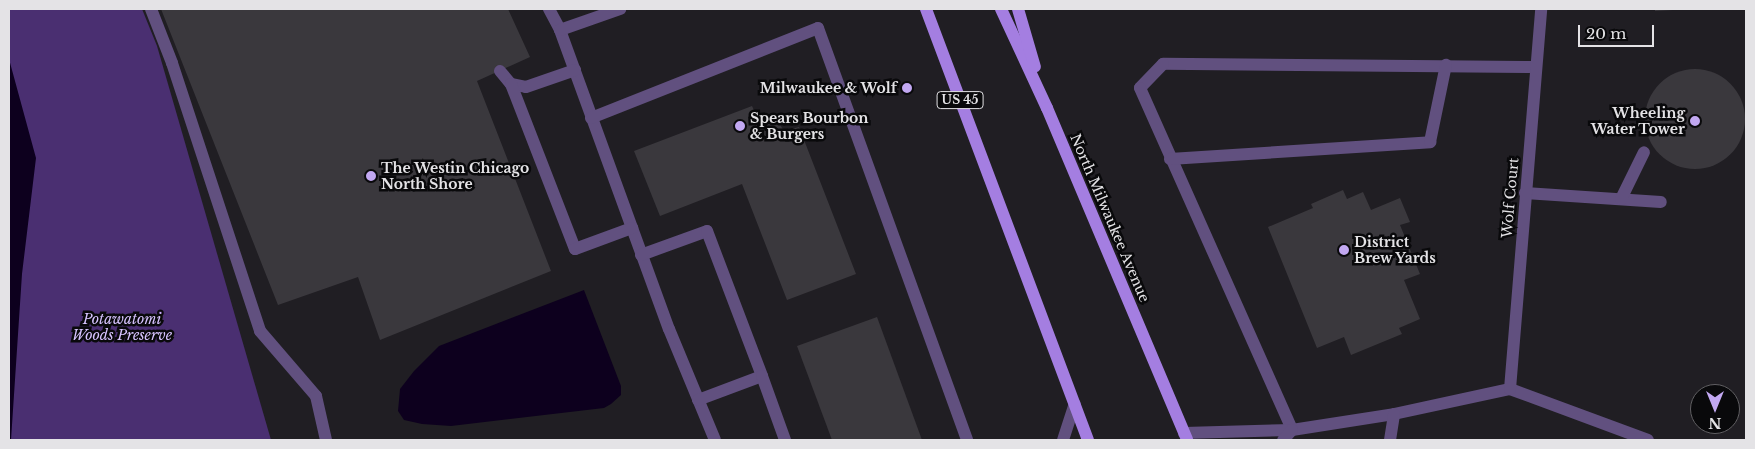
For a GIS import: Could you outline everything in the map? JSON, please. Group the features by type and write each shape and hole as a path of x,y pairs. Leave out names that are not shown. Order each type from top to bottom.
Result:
{"main road":[{"name":"US 45","path":"926,9 1088,440"},
{"name":"North Milwaukee Avenue","path":"1001,9 1047,108 1186,436"},
{"path":"1018,9 1047,108"}],"lane":[{"path":"151,9 172,63 260,331 316,396 326,440"},
{"path":"549,9 560,30 642,255 715,440"},
{"path":"560,30 620,9"},
{"name":"Wolf Court","path":"1510,389 1541,9"},
{"path":"591,118 818,28 967,440"},
{"path":"1294,435 1140,88 1163,64 1535,67"},
{"path":"1170,159 1430,142 1446,65"},
{"path":"511,84 526,87 575,70"},
{"path":"500,71 511,84 575,249 632,228"},
{"path":"1621,199 1644,152"},
{"path":"1525,193 1661,202"},
{"path":"642,255 707,231 786,440"},
{"path":"698,400 762,376"},
{"path":"1282,440 1294,435 1510,389 1648,440"},
{"path":"1063,440 1075,404"},
{"path":"1390,440 1394,414"},
{"path":"1186,436 1294,435"}],"green space":[{"name":"Potawatomi Woods Preserve","path":"9,9 142,9 157,46 271,440 9,440"}],"shaded area":[{"path":"9,59 36,158 22,274 11,440 9,440"},
{"path":"584,290 621,386 621,395 611,404 604,408 451,426 422,424 404,420 398,411 400,389 414,371 439,346"}],"building":[{"name":"The Westin Chicago North Shore","path":"161,9 508,9 530,57 477,81 551,271 380,340 358,277 278,305"},
{"path":"1655,9 1673,9 1673,10 1655,11"},
{"name":"Wheeling Water Tower","path":"1695,69 1714,73 1731,83 1741,100 1745,119 1741,138 1731,155 1714,165 1695,169 1676,165 1659,155 1649,138 1645,119 1649,100 1659,83 1676,73"},
{"path":"752,106 758,119 769,118 779,123 784,131 799,127 856,274 787,300 742,184 660,216 634,151"},
{"name":"District Brew Yards","path":"1343,190 1347,199 1363,192 1371,210 1400,198 1410,222 1400,225 1420,274 1404,280 1420,319 1399,328 1402,334 1351,355 1344,337 1317,348 1268,227 1313,208 1311,204"},
{"path":"877,317 922,440 832,440 797,346"}],"place":[{"name":"Milwaukee & Wolf","path":"907,88"},
{"name":"Wheeling Water Tower","path":"1695,121"},
{"name":"Spears Bourbon & Burgers","path":"740,126"},
{"name":"The Westin Chicago North Shore","path":"371,176"},
{"name":"District Brew Yards","path":"1344,250"}]}
